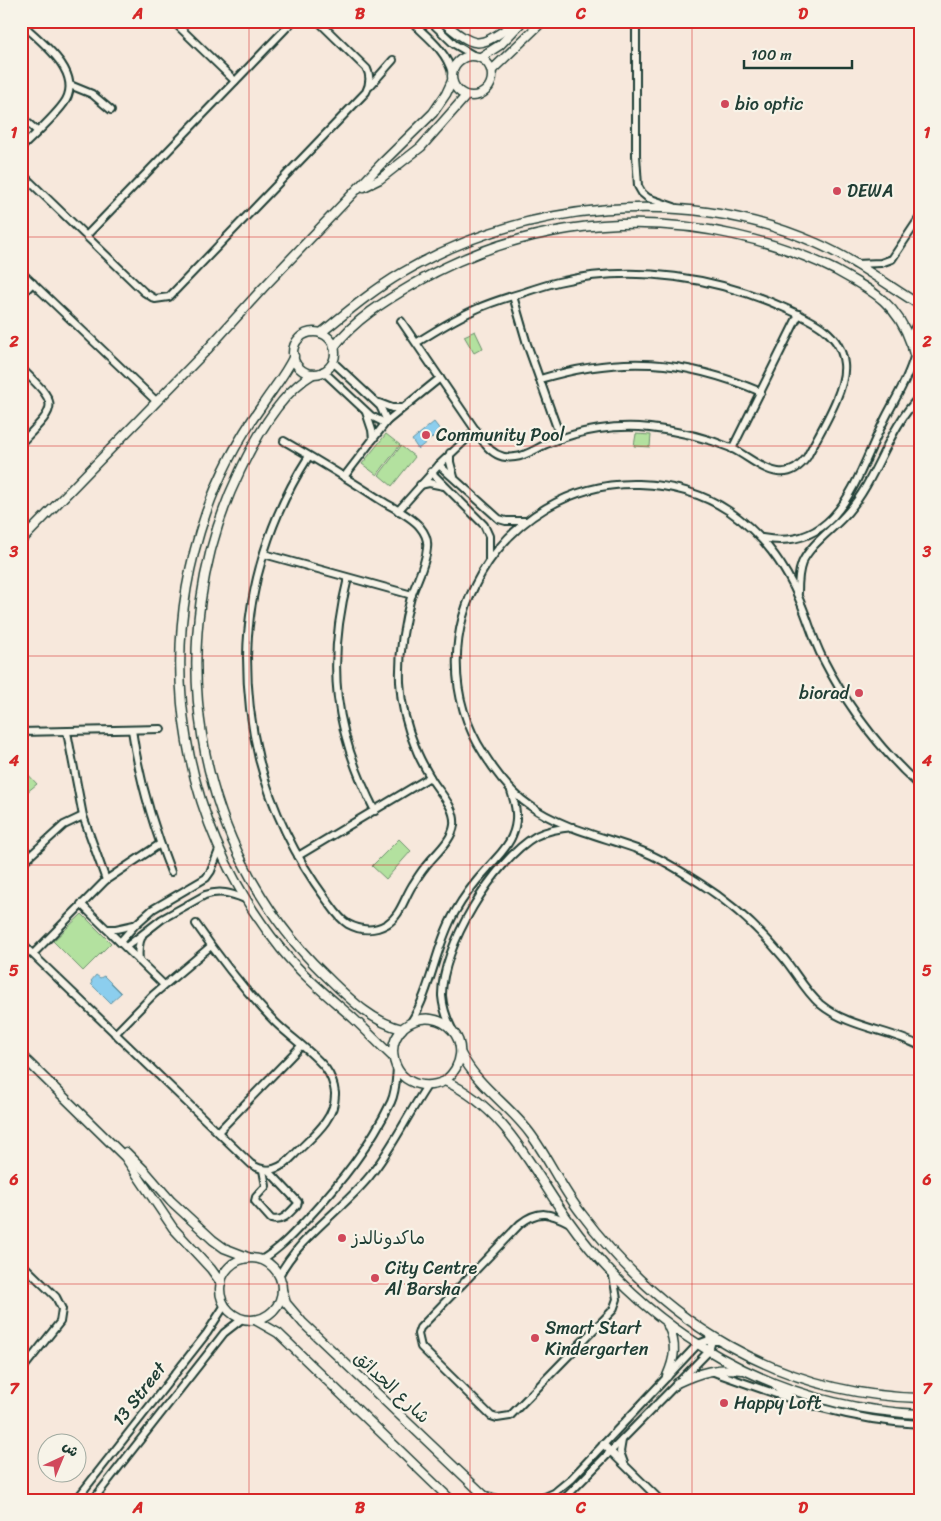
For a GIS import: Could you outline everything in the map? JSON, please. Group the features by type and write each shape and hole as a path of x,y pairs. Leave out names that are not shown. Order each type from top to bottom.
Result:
{"street":[{"path":"173,21 235,81"},
{"path":"87,235 293,21"},
{"path":"318,21 367,69 370,80 369,86"},
{"path":"412,21 445,54 452,77 460,93 466,96 483,94 489,88 492,80 492,70 486,60 454,44 430,21"},
{"path":"442,21 466,40 475,44 486,41 519,21"},
{"path":"21,542 204,353 263,288 360,189 382,163 433,114 446,94 454,66 459,60 466,56 477,56 500,45 523,21"},
{"path":"492,70 543,21"},
{"path":"636,21 636,155 638,186 648,198 685,210"},
{"path":"910,21 920,31"},
{"path":"21,23 66,69 70,85 66,102 21,148"},
{"path":"21,173 149,296 162,299 169,297 366,92 369,86 393,60"},
{"path":"70,85 95,96 111,110"},
{"path":"360,189 380,179 421,147 466,96"},
{"path":"21,117 37,132"},
{"path":"321,333 374,291 403,272 433,256 491,232 529,220 597,210 646,208 685,210 719,215 785,231 817,243 856,264 920,305"},
{"path":"856,264 881,263 892,259 920,217"},
{"path":"334,347 349,329 383,303 433,273 467,257 540,233 579,226 651,223 693,227 750,238 788,249 823,264 858,283 890,305 903,323 914,357 920,366"},
{"path":"21,272 156,402"},
{"path":"401,321 490,449 495,454 509,458 523,455 562,438 604,429 648,428 677,431 705,438 778,472 795,470 807,457 838,396 844,374 844,362 841,351 835,341 828,332 799,314 766,299 730,287 694,279 658,275 608,275 559,282 473,310 416,342"},
{"path":"21,295 32,283"},
{"path":"513,296 527,344 562,438"},
{"path":"732,449 799,314"},
{"path":"911,344 912,334 920,321"},
{"path":"313,374 302,370 298,366 294,356 294,349 300,337 314,332 326,336 334,347 333,362 324,372 313,374 295,386 268,422 246,458 224,508 208,560 198,612 196,664 198,708 210,778 221,811 246,869 262,897 298,946 338,988 379,1021 402,1029"},
{"path":"294,356 284,375 245,430 219,481 206,513 196,546 183,612 180,645 180,675 187,746 195,781 219,850 245,899 272,938 304,975 393,1057"},
{"path":"762,538 789,540 803,538 816,532 842,505 852,489 882,423 906,382 914,357"},
{"path":"333,362 380,406 386,422"},
{"path":"540,379 562,372 607,364 652,364 708,373 735,381 761,392"},
{"path":"21,368 47,393 50,400 48,415 21,443"},
{"path":"324,372 366,411 386,422"},
{"path":"344,477 386,422 440,378"},
{"path":"354,400 364,390"},
{"path":"798,595 798,579 802,564 811,550 836,526 860,496 870,480 895,427 920,396"},
{"path":"374,400 392,408 401,408"},
{"path":"366,411 373,439"},
{"path":"398,511 438,464 476,430"},
{"path":"284,441 309,456 344,477 398,511 419,526 427,541 425,558 403,626 400,657 401,690 406,720 416,750 430,778 450,806 454,816 454,827 450,837 423,869 399,911 389,923 375,929 360,929 346,923 315,884 298,856 286,833 266,784 254,734 250,707 247,674 248,630 255,587 273,527 286,494 309,456"},
{"path":"450,453 454,478"},
{"path":"438,464 499,519 526,521"},
{"path":"431,472 484,525 490,542 489,560"},
{"path":"420,484 445,486"},
{"path":"920,786 895,764 871,736 842,693 820,654 798,595 776,556 762,538 746,523 725,508 702,497 678,489 653,484 619,484 602,486 559,500 526,521 507,537 489,560 474,586 463,615 457,645 457,676 462,704 471,730 484,754 510,790 551,818 646,852 706,886 758,930 782,956 818,1001 834,1014 853,1023 909,1040 920,1046"},
{"path":"457,498 466,489"},
{"path":"264,554 412,595"},
{"path":"348,578 340,607 336,637 337,697 342,727 350,756 361,784 375,810"},
{"path":"21,732 161,729"},
{"path":"132,730 140,778 160,844 171,872"},
{"path":"67,732 83,816 106,880"},
{"path":"298,856 430,778"},
{"path":"411,1022 425,995 440,945 455,912 476,881 510,843 515,828 516,813 510,790"},
{"path":"21,864 64,825 83,816"},
{"path":"452,1029 440,1021 425,1018 411,1022 402,1029 393,1047 393,1057 397,1068 405,1078 415,1084 427,1086 445,1081 459,1065 461,1054 459,1041 452,1029 444,1007 443,984 454,945 472,909 494,876 526,843 546,831 575,827"},
{"path":"33,954 106,880 160,844"},
{"path":"21,846 30,855"},
{"path":"120,942 135,924 162,902 206,878 211,871 219,850"},
{"path":"126,947 155,924 182,907 212,893 227,892 245,899"},
{"path":"81,904 164,985"},
{"path":"146,914 155,924"},
{"path":"107,929 116,929 135,924"},
{"path":"196,924 211,946 253,998 319,1062 330,1076 334,1093 332,1111 322,1126 288,1162 282,1166 266,1170"},
{"path":"139,961 139,941 144,932"},
{"path":"21,943 251,1164 266,1170 298,1202 284,1218 272,1219 255,1201 256,1197 266,1186 266,1170"},
{"path":"116,1034 164,985 211,946"},
{"path":"218,1132 301,1046"},
{"path":"461,1054 469,1069 480,1082 513,1113 532,1136 580,1212 612,1251 647,1287 712,1338 746,1356 795,1376 821,1384 878,1394 920,1398"},
{"path":"21,1055 138,1164 171,1201 213,1240 224,1248 271,1265 280,1276 282,1290 279,1303 275,1310 255,1320 242,1319 230,1312 224,1305 220,1293 221,1283 226,1270 237,1262 250,1258"},
{"path":"261,1260 289,1239 340,1183 356,1162 391,1101 396,1085 397,1068"},
{"path":"445,1081 471,1094 499,1120 528,1158 570,1223 588,1247 630,1293 668,1324 709,1351 744,1370 770,1381 841,1403 871,1409 920,1414"},
{"path":"280,1276 291,1256 354,1196 370,1176 427,1086"},
{"path":"92,1123 95,1129 131,1165 173,1228 211,1269 221,1283"},
{"path":"570,1223 553,1215 544,1214 527,1219 520,1224 420,1328 418,1340 421,1347 486,1412 497,1418 504,1418 515,1411 613,1310 617,1298 613,1276"},
{"path":"21,1263 56,1297 62,1309 60,1322 21,1371"},
{"name":"شارع الحدائق","path":"282,1290 286,1303 303,1323 487,1497"},
{"name":"13 Street","path":"76,1500 207,1333 224,1305"},
{"name":"13 Street","path":"93,1500 224,1333 242,1319"},
{"path":"255,1320 278,1333 451,1500"},
{"path":"667,1376 674,1363 675,1348 668,1324"},
{"path":"538,1500 560,1489 698,1344 712,1338"},
{"path":"563,1500 709,1351 712,1338"},
{"path":"677,1383 693,1375 710,1370 744,1370"},
{"path":"710,1370 794,1401 830,1411 866,1418 920,1424"},
{"path":"770,1381 794,1401"},
{"path":"622,1440 620,1452 626,1466"},
{"path":"603,1444 660,1500"},
{"path":"487,1497 502,1500"}],"green space":[{"path":"475,331 483,348 474,353 464,336"},
{"path":"386,434 400,445 377,475 362,464"},
{"path":"636,434 651,435 650,447 634,446"},
{"path":"401,446 415,457 392,486 379,475"},
{"path":"25,771 37,784 21,797 21,775"},
{"path":"399,839 411,851 386,879 372,866"},
{"path":"82,914 111,943 83,971 53,941"}],"water":[{"name":"Community Pool","path":"434,422 441,431 418,449 412,440"},
{"path":"96,975 100,978 104,976 121,993 110,1003 91,984"}],"place":[{"name":"bio optic","path":"725,104"},
{"name":"DEWA","path":"837,191"},
{"name":"Community Pool","path":"426,435"},
{"name":"biorad","path":"859,693"},
{"name":"ماكدونالدز","path":"342,1238"},
{"name":"City Centre Al Barsha","path":"375,1278"},
{"name":"Smart Start Kindergarten","path":"535,1338"},
{"name":"Happy Loft","path":"724,1403"}]}
